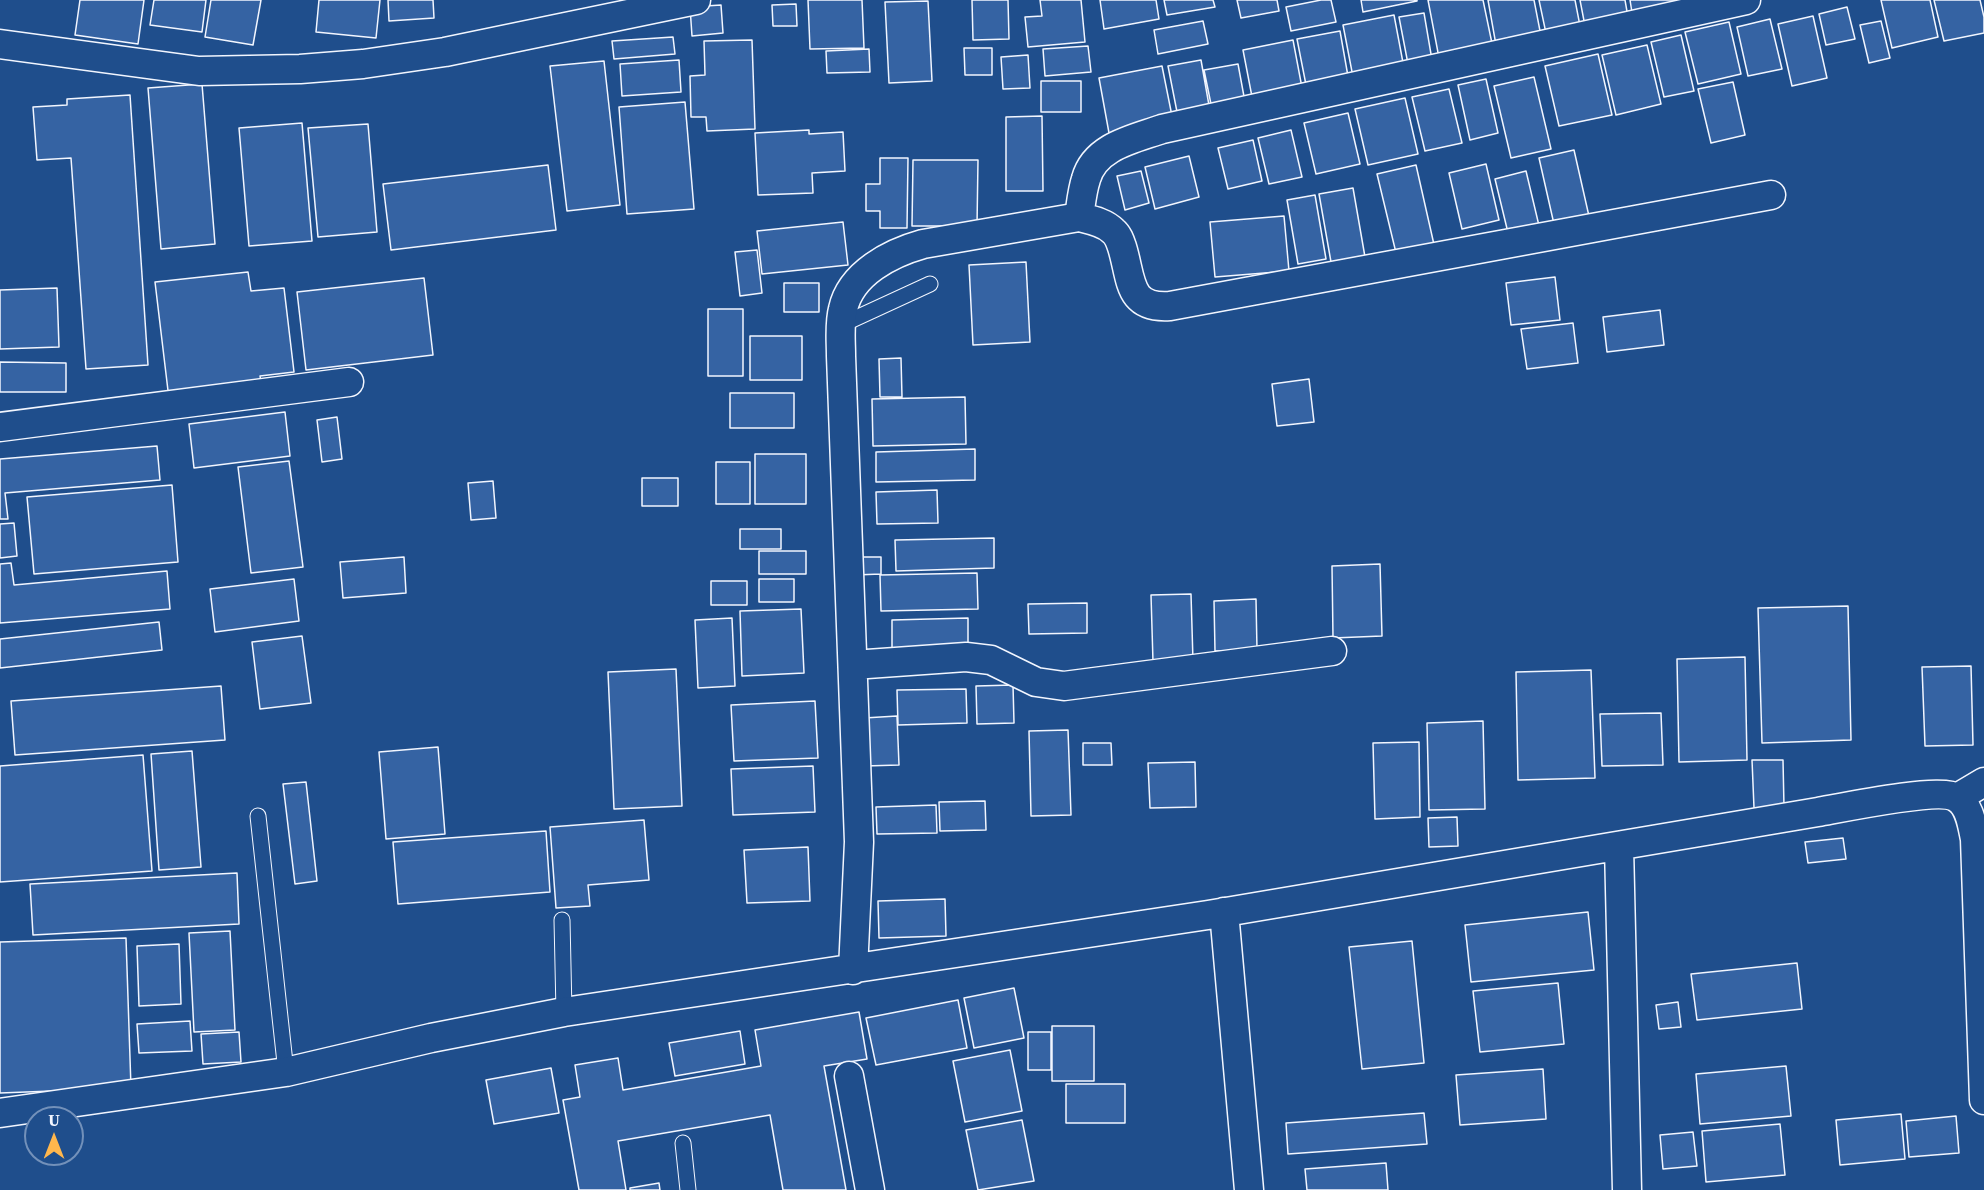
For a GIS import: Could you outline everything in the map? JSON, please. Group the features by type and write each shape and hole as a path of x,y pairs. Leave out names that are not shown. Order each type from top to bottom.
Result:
{"street":[{"path":"0,44 200,71 300,69 363,64 444,51 696,0"},
{"path":"1079,217 1086,177 1103,153 1117,144 1162,129 1746,0"},
{"path":"853,970 859,843 841,406 841,326 843,308 852,290 865,273 887,258 907,249 951,238 1079,217 1113,230 1118,237 1132,288 1140,300 1156,307 1203,301 1771,195"},
{"path":"0,427 349,382"},
{"path":"853,665 966,657 990,660 1036,682 1064,686 1332,651"},
{"path":"1957,798 1984,782"},
{"path":"0,1113 286,1072 431,1038 564,1012 1224,912 1911,797 1941,795 1957,798 1966,809 1975,839 1984,1100"},
{"path":"1619,846 1627,1190"},
{"path":"1224,912 1249,1190"},
{"path":"849,1076 870,1190"}],"lane":[{"path":"841,326 930,284"},
{"path":"258,816 286,1072"},
{"path":"562,920 564,1012"},
{"path":"683,1143 688,1190"}],"building":[{"path":"80,0 144,0 138,44 75,35"},
{"path":"154,0 206,0 202,32 150,25"},
{"path":"211,0 261,0 253,45 205,37"},
{"path":"319,0 380,0 376,38 316,32"},
{"path":"388,0 433,0 434,18 389,21"},
{"path":"808,0 862,0 864,48 810,49"},
{"path":"972,0 1008,0 1009,39 973,40"},
{"path":"1040,0 1081,0 1085,42 1028,47 1025,17 1042,16"},
{"path":"1100,0 1156,0 1159,19 1104,29"},
{"path":"1164,0 1213,0 1215,7 1167,15"},
{"path":"1237,0 1277,0 1279,11 1241,18"},
{"path":"1331,0 1336,22 1291,31 1286,7"},
{"path":"1361,0 1417,0 1417,1 1363,12"},
{"path":"1428,0 1483,0 1494,53 1440,63"},
{"path":"1488,0 1534,0 1541,36 1496,45"},
{"path":"1539,0 1575,0 1581,31 1547,38"},
{"path":"1580,0 1625,0 1628,17 1585,26"},
{"path":"1630,0 1675,0 1677,10 1633,19"},
{"path":"1881,0 1930,0 1938,37 1892,48"},
{"path":"1934,0 1980,0 1984,17 1984,33 1944,41"},
{"path":"928,1 932,81 889,83 885,2"},
{"path":"796,4 797,26 773,26 772,5"},
{"path":"721,5 723,33 692,36 690,7"},
{"path":"1847,7 1855,39 1826,45 1819,14"},
{"path":"1424,13 1432,60 1408,64 1399,17"},
{"path":"1394,15 1404,68 1353,77 1343,25"},
{"path":"1813,16 1827,78 1792,86 1778,24"},
{"path":"1770,19 1782,69 1748,76 1737,27"},
{"path":"1203,21 1208,44 1158,54 1154,30"},
{"path":"1881,21 1890,58 1869,63 1860,25"},
{"path":"1729,22 1741,74 1698,84 1685,32"},
{"path":"1340,31 1349,82 1307,90 1297,39"},
{"path":"1681,35 1694,91 1664,97 1651,42"},
{"path":"673,37 675,54 614,59 612,41"},
{"path":"752,40 755,129 707,131 706,117 691,117 690,76 705,75 704,41"},
{"path":"1293,40 1303,93 1253,102 1243,50"},
{"path":"1647,45 1661,104 1616,115 1602,55"},
{"path":"1088,46 1091,72 1045,76 1043,49"},
{"path":"964,48 992,48 992,75 965,75"},
{"path":"869,49 870,72 827,73 826,51"},
{"path":"1598,54 1612,115 1559,126 1545,66"},
{"path":"1028,55 1030,88 1003,89 1001,57"},
{"path":"679,60 681,92 622,96 620,64"},
{"path":"1201,60 1210,111 1178,117 1168,66"},
{"path":"604,61 620,205 567,211 550,66"},
{"path":"1238,64 1245,102 1212,109 1204,70"},
{"path":"1162,66 1173,121 1109,133 1099,78"},
{"path":"1534,77 1551,149 1511,158 1494,86"},
{"path":"1486,79 1498,133 1470,140 1458,85"},
{"path":"1041,81 1081,81 1081,112 1041,112"},
{"path":"1733,82 1745,135 1711,143 1698,89"},
{"path":"202,84 215,244 161,249 148,88"},
{"path":"1449,89 1462,143 1425,151 1412,97"},
{"path":"130,95 148,365 86,369 71,158 37,160 33,107 67,105 67,99"},
{"path":"1405,98 1418,154 1368,165 1355,109"},
{"path":"685,102 694,209 627,214 619,107"},
{"path":"1348,113 1360,164 1316,174 1304,123"},
{"path":"1042,116 1043,191 1006,191 1006,117"},
{"path":"302,123 312,241 249,246 239,128"},
{"path":"368,124 377,232 318,237 308,128"},
{"path":"809,130 809,134 843,132 845,171 812,173 813,193 758,195 755,133"},
{"path":"1291,130 1302,177 1269,184 1258,138"},
{"path":"1253,140 1262,181 1228,189 1218,148"},
{"path":"1574,150 1591,225 1556,233 1539,158"},
{"path":"1189,156 1199,197 1155,209 1145,167"},
{"path":"880,158 908,158 907,228 880,228 880,211 866,211 866,184 880,184"},
{"path":"913,160 978,160 977,226 912,226"},
{"path":"1486,164 1499,220 1462,229 1449,173"},
{"path":"548,165 556,230 391,250 383,184"},
{"path":"1416,165 1435,249 1397,257 1377,174"},
{"path":"1141,171 1149,203 1125,210 1117,176"},
{"path":"1526,171 1541,234 1510,241 1495,179"},
{"path":"1353,188 1365,257 1331,262 1319,194"},
{"path":"1315,195 1326,259 1298,264 1287,200"},
{"path":"1284,216 1289,271 1215,277 1210,222"},
{"path":"843,222 848,265 762,274 757,231"},
{"path":"757,250 762,293 740,296 735,252"},
{"path":"1026,262 1030,342 973,345 969,265"},
{"path":"248,272 251,291 284,288 294,372 260,376 262,389 169,399 155,282"},
{"path":"1555,277 1560,320 1511,325 1506,283"},
{"path":"424,278 433,355 306,370 297,292"},
{"path":"784,283 819,283 819,312 784,312"},
{"path":"57,288 59,347 0,349 0,290"},
{"path":"708,309 743,309 743,376 708,376"},
{"path":"1660,310 1664,345 1607,352 1603,317"},
{"path":"1573,323 1578,363 1527,369 1521,329"},
{"path":"750,336 802,336 802,380 750,380"},
{"path":"901,358 902,397 880,397 879,359"},
{"path":"0,362 66,363 66,392 0,392"},
{"path":"1309,379 1314,422 1277,426 1272,384"},
{"path":"730,393 794,393 794,428 730,428"},
{"path":"965,397 966,444 873,446 872,399"},
{"path":"285,412 290,456 194,468 189,424"},
{"path":"337,417 342,459 322,462 317,420"},
{"path":"157,446 160,480 5,493 8,519 0,519 0,459"},
{"path":"975,449 975,480 876,482 876,452"},
{"path":"755,454 806,454 806,504 755,504"},
{"path":"289,461 303,567 251,573 238,467"},
{"path":"716,462 750,462 750,504 716,504"},
{"path":"642,478 678,478 678,506 642,506"},
{"path":"493,481 496,518 471,520 468,483"},
{"path":"172,485 178,562 34,574 27,497"},
{"path":"937,490 938,523 877,524 876,492"},
{"path":"14,523 17,556 0,558 0,524"},
{"path":"740,529 781,529 781,549 740,549"},
{"path":"994,538 994,568 896,571 895,540"},
{"path":"759,551 806,551 806,574 759,574"},
{"path":"404,557 406,593 343,598 340,562"},
{"path":"855,557 881,557 881,574 855,575"},
{"path":"11,563 14,585 167,571 170,609 0,623 0,564"},
{"path":"1380,564 1382,636 1333,638 1332,566"},
{"path":"977,573 978,609 881,611 880,575"},
{"path":"294,579 299,621 215,632 210,589"},
{"path":"759,579 794,579 794,602 759,602"},
{"path":"711,581 747,581 747,605 711,605"},
{"path":"1191,594 1193,661 1153,662 1151,595"},
{"path":"1256,599 1257,650 1215,651 1214,601"},
{"path":"1087,603 1087,633 1029,634 1028,604"},
{"path":"1848,606 1851,740 1762,743 1758,608"},
{"path":"801,609 804,673 742,676 740,611"},
{"path":"732,618 735,686 698,688 695,620"},
{"path":"968,618 968,646 892,649 892,620"},
{"path":"159,622 162,650 0,668 0,639"},
{"path":"302,636 311,703 260,709 252,642"},
{"path":"1745,657 1747,760 1679,762 1677,659"},
{"path":"1971,666 1973,745 1925,746 1922,667"},
{"path":"676,669 682,806 614,809 608,672"},
{"path":"1591,670 1595,778 1518,780 1516,672"},
{"path":"1013,685 1014,723 977,724 976,686"},
{"path":"221,686 225,740 15,755 11,701"},
{"path":"966,689 967,723 898,725 897,690"},
{"path":"815,701 818,758 734,761 731,705"},
{"path":"1661,713 1663,765 1602,766 1600,714"},
{"path":"897,716 899,765 865,766 864,718"},
{"path":"1483,721 1485,809 1429,810 1427,723"},
{"path":"1068,730 1071,815 1031,816 1029,731"},
{"path":"1419,742 1420,817 1375,819 1373,743"},
{"path":"1083,743 1111,743 1112,765 1083,765"},
{"path":"438,747 445,834 386,839 379,752"},
{"path":"192,751 201,867 159,870 151,754"},
{"path":"143,755 152,871 0,882 0,766"},
{"path":"1752,760 1783,760 1784,807 1754,808"},
{"path":"1195,762 1196,807 1150,808 1148,763"},
{"path":"813,766 815,812 733,815 731,769"},
{"path":"306,782 317,881 295,884 283,784"},
{"path":"985,801 986,830 940,831 939,802"},
{"path":"936,805 937,833 877,834 876,807"},
{"path":"1457,817 1458,846 1429,847 1428,818"},
{"path":"644,820 649,880 588,885 590,906 556,908 550,827"},
{"path":"546,831 550,892 398,904 393,842"},
{"path":"1843,838 1846,859 1808,863 1805,842"},
{"path":"808,847 810,901 747,903 744,850"},
{"path":"237,873 239,924 33,935 30,884"},
{"path":"945,899 946,936 879,938 878,901"},
{"path":"1588,912 1594,970 1471,982 1465,925"},
{"path":"230,931 235,1030 194,1032 189,933"},
{"path":"126,938 131,1088 0,1093 0,942"},
{"path":"1412,941 1424,1063 1362,1069 1349,947"},
{"path":"179,944 181,1004 139,1006 137,946"},
{"path":"1797,963 1802,1009 1697,1020 1691,974"},
{"path":"1558,983 1564,1044 1480,1052 1473,991"},
{"path":"1014,988 1024,1038 974,1048 964,998"},
{"path":"958,1000 967,1048 876,1065 866,1018"},
{"path":"1678,1002 1681,1027 1659,1029 1656,1005"},
{"path":"859,1012 867,1059 824,1066 846,1190 783,1190 770,1115 618,1141 626,1190 579,1190 563,1100 580,1097 575,1065 618,1058 623,1090 761,1066 755,1030"},
{"path":"190,1021 192,1051 139,1053 137,1024"},
{"path":"1052,1026 1094,1026 1094,1081 1052,1081"},
{"path":"740,1031 745,1064 675,1076 669,1043"},
{"path":"239,1032 241,1062 203,1064 201,1034"},
{"path":"1028,1032 1051,1032 1051,1070 1028,1070"},
{"path":"1010,1050 1022,1111 965,1122 953,1061"},
{"path":"1786,1066 1791,1116 1700,1124 1696,1074"},
{"path":"551,1068 559,1113 494,1124 486,1080"},
{"path":"1543,1069 1546,1119 1460,1125 1456,1075"},
{"path":"1066,1084 1125,1084 1125,1123 1066,1123"},
{"path":"1424,1113 1427,1144 1288,1154 1286,1123"},
{"path":"1901,1114 1905,1159 1840,1165 1836,1120"},
{"path":"1956,1116 1959,1153 1909,1157 1906,1121"},
{"path":"1022,1120 1034,1181 978,1190 966,1130"},
{"path":"1780,1124 1785,1175 1706,1182 1702,1131"},
{"path":"1693,1132 1697,1166 1663,1169 1660,1135"},
{"path":"1386,1163 1388,1190 1307,1190 1305,1169"},
{"path":"659,1183 660,1190 630,1190 630,1188"}]}
